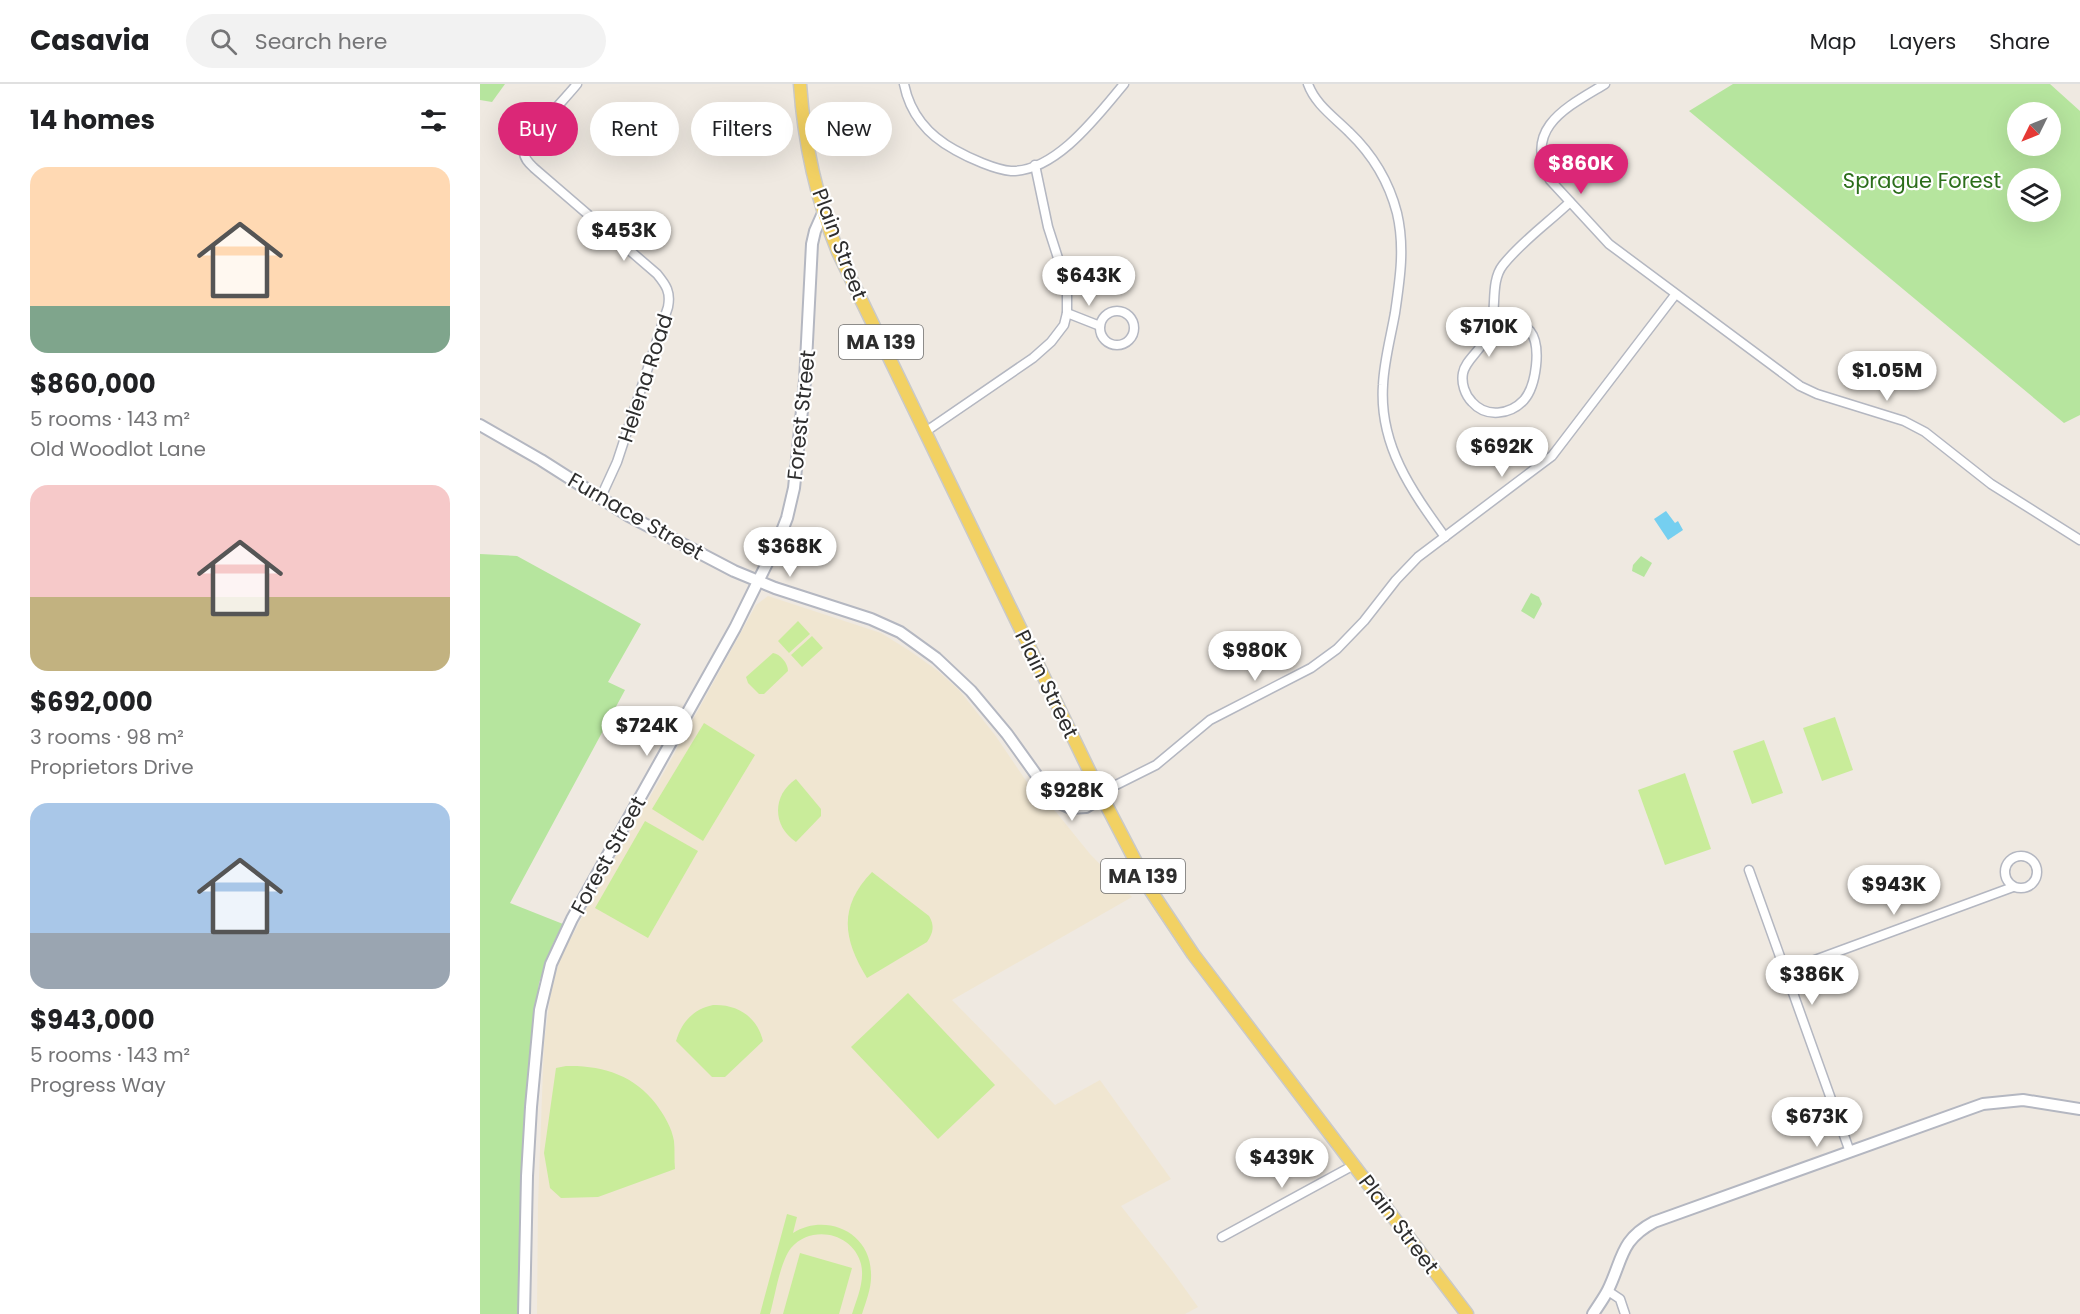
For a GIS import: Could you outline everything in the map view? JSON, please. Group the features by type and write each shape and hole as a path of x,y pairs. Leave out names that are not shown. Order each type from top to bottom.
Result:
{"main road":[{"name":"Plain Street","path":"798,84 808,148 824,213 849,276 1100,793 1151,891 1167,917 1467,1314"}],"street":[{"name":"Helena Road","path":"577,84 529,139 524,151 525,158 657,274 667,286 669,294 668,307 617,462 600,499"},
{"path":"904,84 909,101 919,120 930,132 953,149 1009,171 1035,165 1059,152 1073,140 1124,84"},
{"path":"1308,84 1318,102 1358,140 1368,153 1381,172 1392,197 1400,228 1402,256 1383,383 1384,421 1387,438 1402,474 1445,537"},
{"path":"1605,84 1555,117 1544,133 1541,156 1550,180 1609,244 1800,386 1904,421 1925,432 1998,489 2080,540"},
{"path":"925,432 1043,350 1058,334 1068,313 1066,286 1048,227 1035,165"},
{"path":"1492,317 1515,322 1529,330 1538,355 1525,399 1503,413 1488,413 1473,404 1465,393 1462,375 1465,366 1485,341 1501,267 1570,202"},
{"name":"Forest Street","path":"524,1314 527,1176 542,997 551,964 572,919 695,701 784,528 794,488 807,354 812,244 815,231 824,213"},
{"path":"1046,788 1089,790 1100,793 1156,765 1210,720 1275,687 1326,657 1349,638 1407,568 1552,456 1675,295"},
{"path":"1121,311 1130,316 1135,327 1128,341 1117,345 1111,344 1103,336 1100,326 1105,315 1121,311"},
{"path":"1068,313 1100,326"},
{"name":"Furnace Street","path":"480,425 658,532 758,582 879,622 919,645 951,671 981,702 1055,801 1071,808 1086,807 1092,804 1100,793"},
{"path":"1749,870 1850,1152"},
{"path":"1785,971 2013,886"},
{"path":"1593,1314 1608,1291 1629,1241 1641,1228 1662,1218 1992,1102 2035,1101 2080,1109"},
{"path":"1222,1237 1354,1165"},
{"path":"1608,1291 1620,1299 1625,1314"}],"shaded area":[{"path":"768,596 881,633 938,671 959,690 995,735 1035,794 1056,812 1090,854 1132,897 952,1000 1055,1105 1100,1080 1171,1179 1121,1206 1198,1307 1185,1314 537,1314 538,1204 544,1042 552,985 561,957 756,605"}],"green space":[{"path":"480,84 505,84 492,102 480,100"},
{"name":"Sprague Forest","path":"1733,84 2050,84 2080,111 2080,415 2064,423 1689,111"},
{"path":"480,554 517,556 641,624 608,682 625,690 510,903 563,924 539,983 533,1037 520,1204 520,1314 480,1314"},
{"path":"1641,556 1652,563 1644,577 1632,571 1633,565"},
{"path":"1531,593 1539,597 1542,604 1534,619 1521,611"},
{"path":"798,621 810,634 789,653 778,641"},
{"path":"812,636 823,648 802,667 791,655"},
{"path":"773,653 783,659 788,671 764,694 759,694 748,683 746,677"},
{"path":"1835,717 1853,770 1822,781 1803,728"},
{"path":"704,723 755,755 703,841 652,809"},
{"path":"1764,740 1783,793 1752,804 1733,751"},
{"path":"1685,773 1711,849 1665,865 1638,790"},
{"path":"796,779 821,809 821,816 796,842 782,828 778,810 782,793"},
{"path":"645,821 698,851 648,938 595,908"},
{"path":"872,872 929,916 932,929 927,942 867,978 853,950 848,924 849,911 854,898"},
{"path":"908,993 995,1085 938,1139 851,1047"},
{"path":"713,1005 731,1007 745,1014 756,1025 763,1041 725,1077 712,1077 676,1041 690,1017"},
{"path":"592,1067 616,1074 638,1086 647,1094 662,1113 671,1131 674,1141 675,1169 598,1197 561,1198 550,1188 544,1153 556,1068"},
{"path":"787,1214 797,1217 793,1233 805,1227 831,1226 844,1230 863,1246 869,1258 871,1278 862,1314 852,1314 862,1277 857,1253 841,1239 820,1234 810,1236 791,1248 781,1270 770,1314 760,1314"},
{"path":"800,1253 852,1268 839,1314 783,1314"}],"water":[{"path":"1666,511 1675,523 1678,521 1683,530 1668,540 1654,519"}]}
